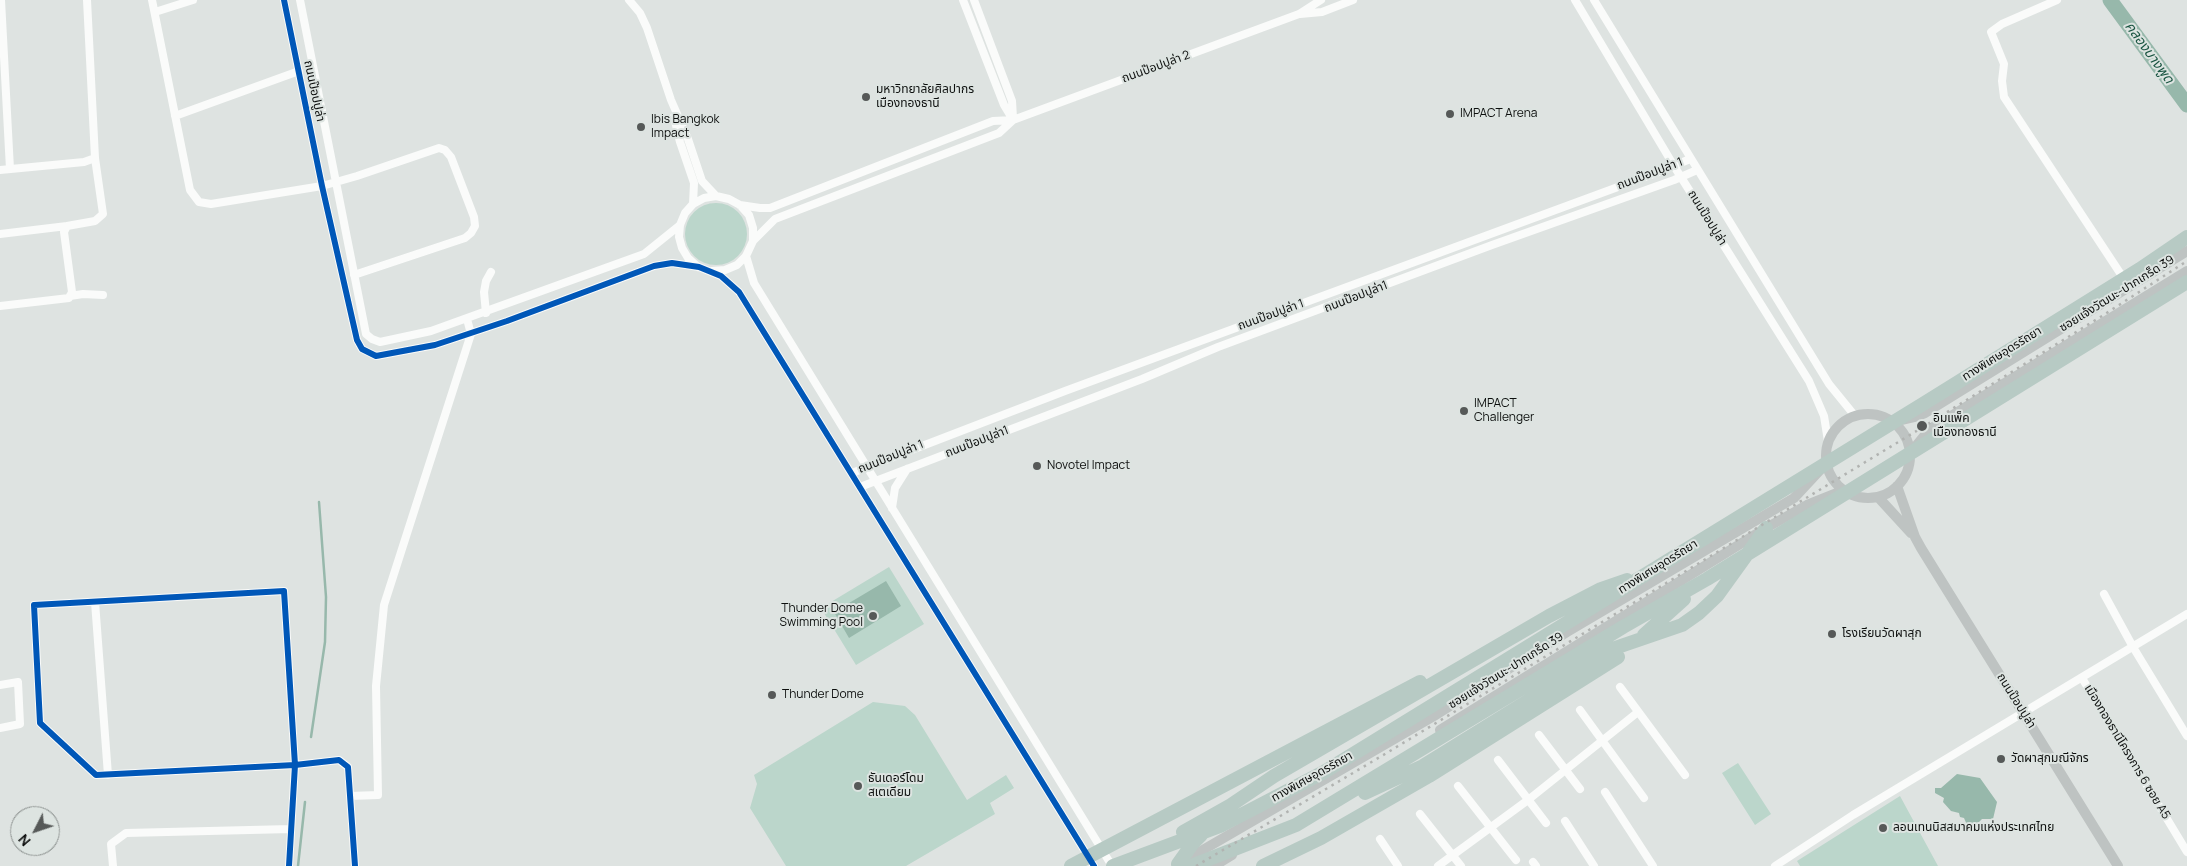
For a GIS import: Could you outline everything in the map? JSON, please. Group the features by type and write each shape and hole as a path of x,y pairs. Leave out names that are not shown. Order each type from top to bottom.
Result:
{"highway":[{"name":"ทางพิเศษอุดรรัถยา","path":"1111,864 1220,826 1324,772 2124,279 2187,237"},
{"path":"1296,825 1623,627 1707,579 2187,282"},
{"path":"1181,865 1296,825 1424,766 1612,649 1682,625 1699,613 1717,596 1766,528"},
{"path":"1111,864 1188,830 1231,805 1274,776 1549,616 1601,589 1649,573"},
{"path":"1264,866 1321,838 1429,776 1622,653 1707,579"},
{"path":"1071,866 1471,655 1567,632"},
{"path":"1181,865 1193,843 1231,805"}],"main road":[{"name":"ซอยแจ้งวัฒนะ-ปากเกร็ด 39","path":"1855,416 1873,414 1891,420 1906,420 1924,413 2187,251"},
{"name":"ซอยแจ้งวัฒนะ-ปากเกร็ด 39","path":"1897,486 1905,477 1910,453 1930,430 2187,271"},
{"path":"1855,416 1844,421 1834,430 1828,440 1826,462 1832,478 1844,491 1860,497 1878,497 1897,486 1915,537"},
{"path":"1891,420 1907,440 1910,453"},
{"name":"ซอยแจ้งวัฒนะ-ปากเกร็ด 39","path":"1181,865 1434,716 1567,632 1794,498 1805,488 1826,462"},
{"name":"ซอยแจ้งวัฒนะ-ปากเกร็ด 39","path":"1214,866 1442,729 1766,528 1807,505 1844,491"},
{"path":"1878,497 1915,537"},
{"name":"ถนนป๊อปปูล่า","path":"1915,537 2118,866"}],"street":[{"path":"1,0 10,169"},
{"path":"0,234 95,221 103,214 95,158 87,0"},
{"path":"152,0 190,190 199,202 211,204 322,186 439,148 451,157 474,217 475,226 465,238 354,275"},
{"path":"155,12 193,0"},
{"name":"ถนนป๊อปปูล่า","path":"284,0 322,186 357,340 362,349"},
{"name":"ถนนป๊อปปูล่า","path":"300,0 366,334 372,340"},
{"path":"629,0 640,13 647,28 670,100 680,142 694,183 693,204"},
{"path":"963,0 1004,105 1013,120"},
{"path":"974,0 1012,101 1013,120"},
{"name":"ถนนป๊อปปูล่า 2","path":"740,205 770,208 993,121 1013,120 1298,14 1321,0"},
{"name":"ถนนป๊อปปูล่า 2","path":"1298,14 1322,12 1353,0"},
{"name":"ถนนป๊อปปูล่า","path":"1575,0 1674,166 1809,381 1824,416 1828,440"},
{"name":"ถนนป๊อปปูล่า","path":"1594,0 1829,384 1855,416"},
{"path":"2057,0 2002,24 1991,32 2004,64 2002,81 2004,97 2124,279"},
{"path":"175,116 299,71"},
{"path":"670,100 688,139 702,181 716,196"},
{"name":"ถนนป๊อปปูล่า 2","path":"753,242 776,219 999,133 1013,120"},
{"path":"0,170 84,162 95,158"},
{"name":"ถนนป๊อปปูล่า 1","path":"852,473 866,466 1690,159"},
{"name":"ถนนป๊อปปูล่า1","path":"860,486 1142,380 1218,347 1697,170"},
{"path":"699,267 688,258 682,248 679,237 680,225 685,213 693,204 704,198 716,196 729,198 740,205 749,215 753,228 753,242 746,256 737,265 725,270 712,271"},
{"path":"680,225 644,254 467,320 431,332 380,342 372,340 362,349 376,356 435,345 471,334 654,266 672,263 699,267 712,271 730,282 852,473 1094,866"},
{"path":"67,226 64,232 72,292 70,296"},
{"path":"746,256 754,283 1111,864"},
{"path":"486,313 484,292 486,280 491,272"},
{"path":"580,278 585,291"},
{"path":"0,306 69,298 70,296 83,294 103,295"},
{"path":"350,796 378,795 376,686 384,605 471,334 467,320"},
{"path":"892,508 895,488 907,468"},
{"path":"289,866 295,765 284,591 34,605 40,723 96,776 295,765 339,760 348,767 355,866"},
{"path":"2104,594 2133,647 2187,736"},
{"path":"95,602 108,775"},
{"path":"1775,866 1853,815 2187,615"},
{"name":"เมืองทองธานีโครงการ 6 ซอย A5","path":"2082,678 2187,852"},
{"path":"0,685 18,682 20,724 0,728"},
{"path":"1620,687 1685,776"},
{"path":"1580,710 1644,798"},
{"path":"1438,866 1528,800 1638,712"},
{"path":"1539,735 1580,789"},
{"path":"1498,760 1546,823"},
{"path":"1458,786 1516,860"},
{"path":"1605,792 1653,866"},
{"path":"1420,814 1461,866"},
{"path":"1565,821 1594,866"},
{"path":"113,866 112,844 126,833 291,829"},
{"path":"1380,839 1398,866"},
{"path":"1788,858 1794,866"}],"shaded area":[{"path":"716,203 728,206 738,212 744,222 747,234 744,246 738,256 728,262 716,265 704,262 694,256 688,246 685,234 688,222 694,212 704,206"},
{"name":"Thunder Dome Swimming Pool","path":"889,567 924,624 856,665 821,608"},
{"path":"886,581 901,606 849,638 834,612"},
{"name":"ธันเดอร์โดม สเตเดียม","path":"873,702 905,706 915,715 967,800 1006,775 1014,788 990,803 995,814 906,866 786,866 750,808 757,784 754,775"},
{"path":"1738,763 1771,814 1755,825 1722,773"},
{"path":"1957,774 1980,778 1997,802 1993,819 1982,819 1975,826 1967,825 1959,813 1951,811 1943,802 1944,798 1935,793 1935,788 1941,788"},
{"name":"ลอนเทนนิสสมาคมแห่งประเทศไทย","path":"1900,796 1938,866 1800,866 1797,861"}],"waterway":[{"name":"คลองบางพูด","path":"2110,0 2187,105"},
{"path":"311,737 325,642 326,597 319,502"},
{"path":"298,866 305,802"}],"railway":[{"path":"1196,866 1385,754 1923,427 2187,261"}],"cycle path":[{"path":"284,0 322,186 357,340 362,349 376,356 435,345 507,321 654,266 672,263 699,267 721,276 739,292 1094,866"},
{"path":"289,866 295,765 284,591 34,605 40,723 96,775 295,765 339,760 348,767 355,866"}],"place":[{"name":"มหาวิทยาลัยศิลปากร เมืองทองธานี","path":"866,97"},
{"name":"IMPACT Arena","path":"1450,114"},
{"name":"Ibis Bangkok Impact","path":"641,127"},
{"name":"IMPACT Challenger","path":"1464,411"},
{"name":"อิมแพ็ค เมืองทองธานี","path":"1922,426"},
{"name":"Novotel Impact","path":"1037,466"},
{"name":"Thunder Dome Swimming Pool","path":"873,616"},
{"name":"โรงเรียนวัดผาสุก","path":"1832,634"},
{"name":"Thunder Dome","path":"772,695"},
{"name":"วัดผาสุกมณีจักร","path":"2001,759"},
{"name":"ธันเดอร์โดม สเตเดียม","path":"858,786"},
{"name":"ลอนเทนนิสสมาคมแห่งประเทศไทย","path":"1883,828"}]}
